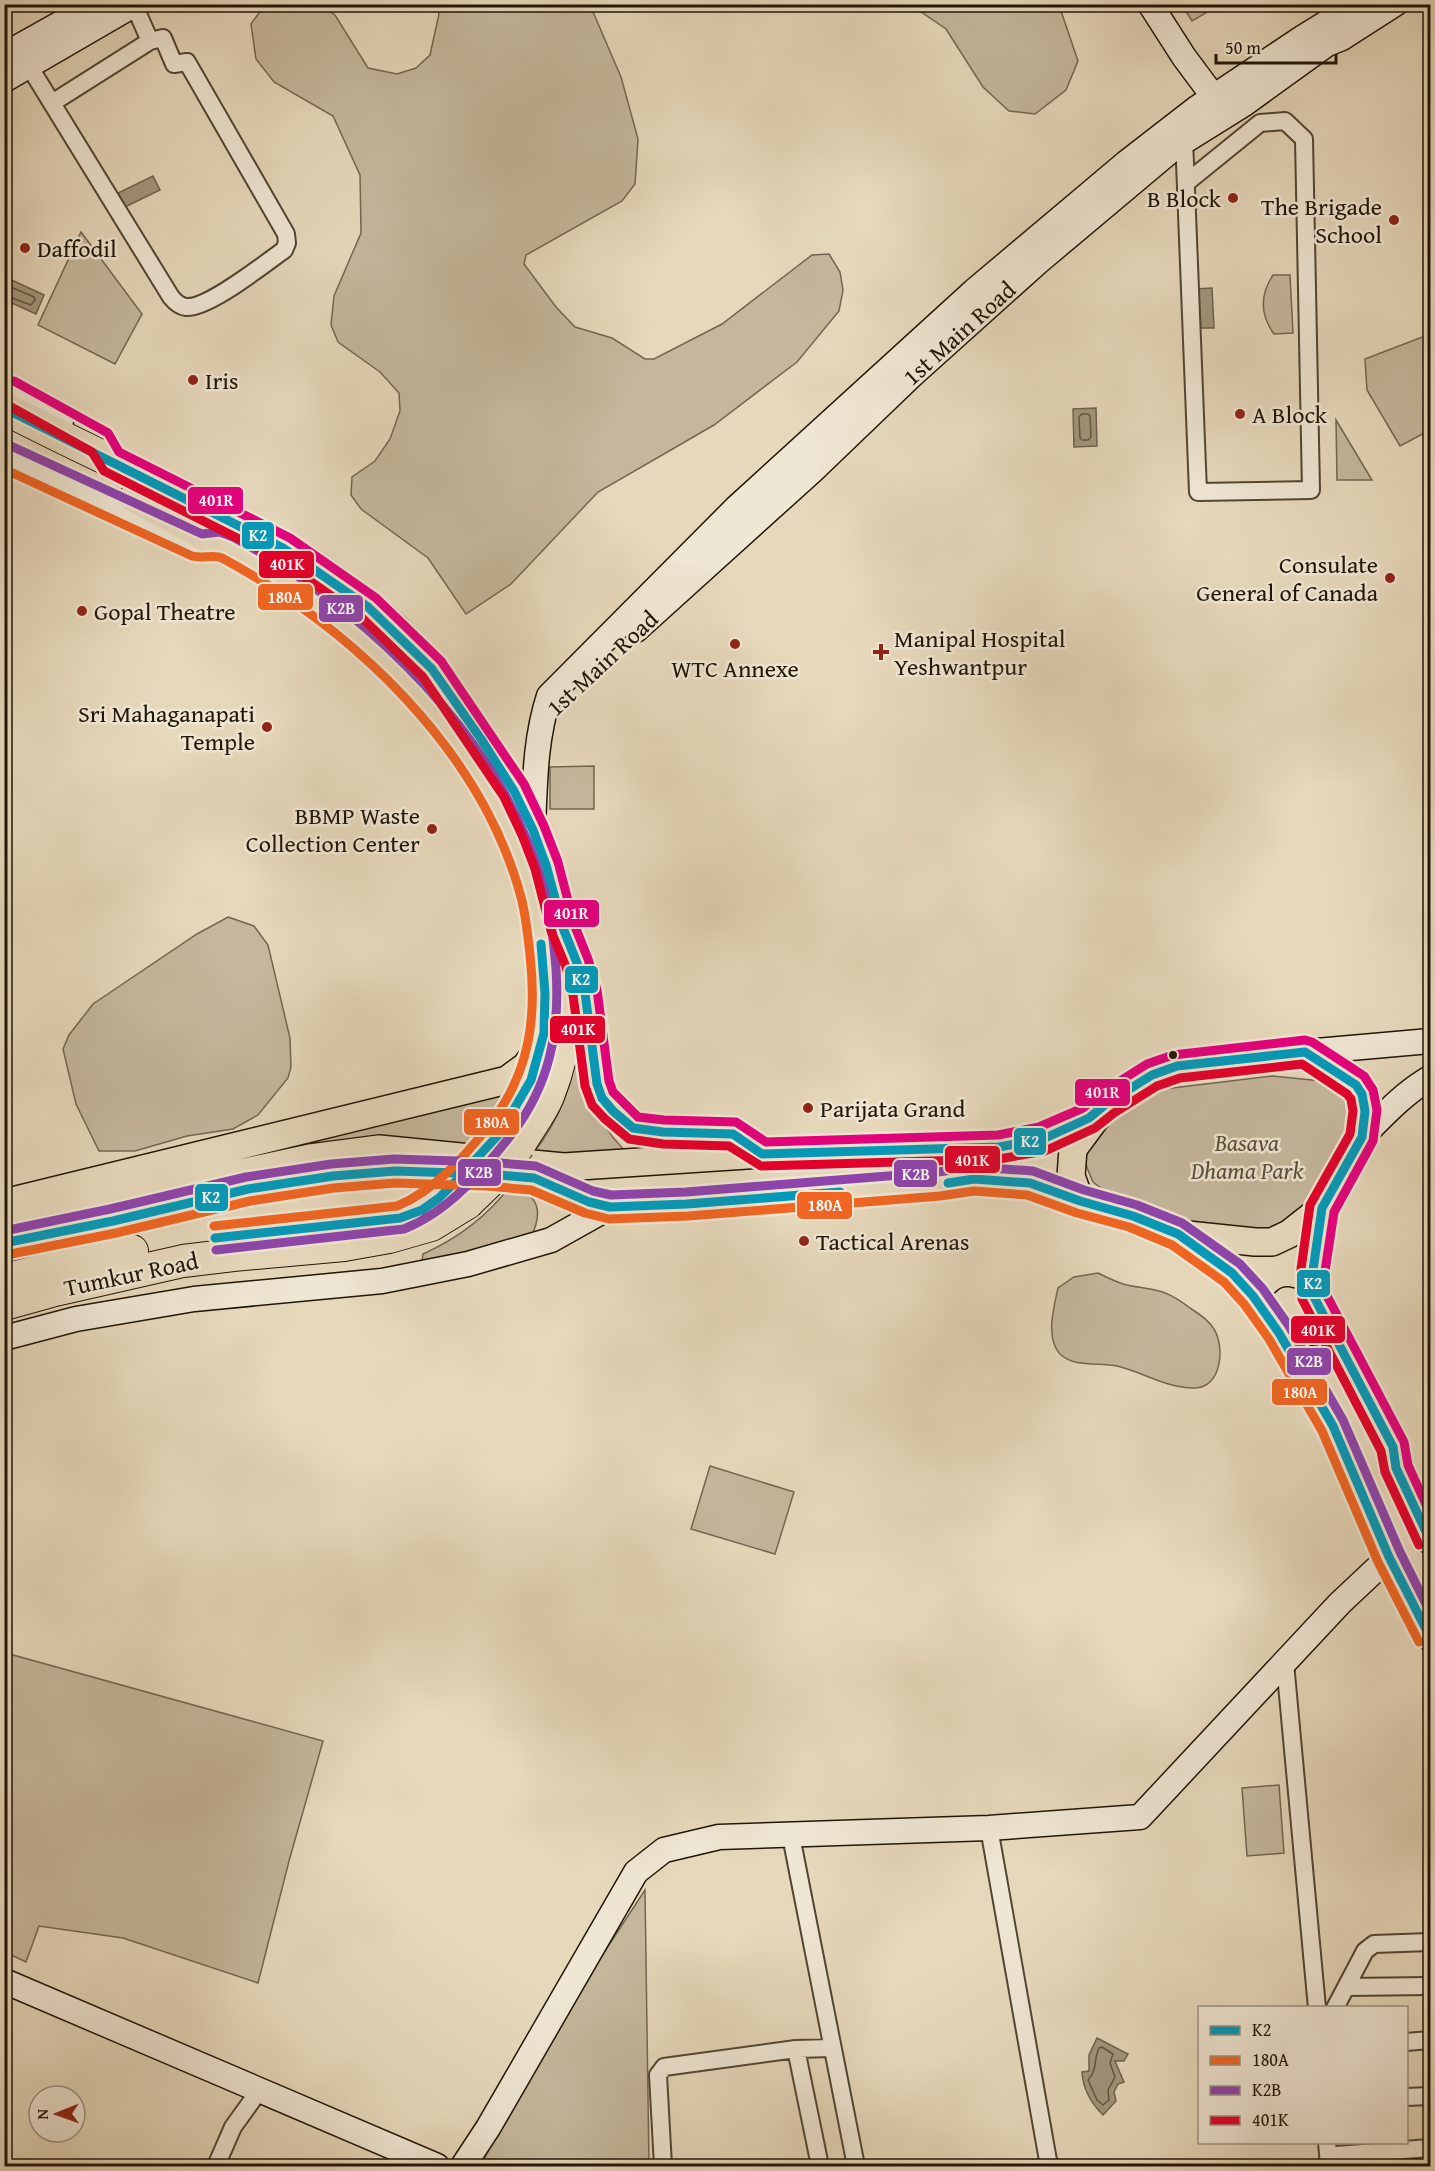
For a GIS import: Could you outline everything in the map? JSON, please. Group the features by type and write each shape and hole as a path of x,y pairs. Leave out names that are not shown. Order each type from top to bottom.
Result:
{"highway":[{"path":"4,408 97,454"},
{"name":"Tumkur Road","path":"4,429 189,525 293,587 324,608 360,638 421,677"},
{"name":"Tumkur Road","path":"4,1304 183,1261 344,1245 388,1237 431,1225 548,1098 560,1059 567,1011 568,974 564,928 546,865 514,791 471,745 369,607 283,548 97,454"},
{"name":"Tumkur Road","path":"471,745 531,888 541,938 546,993 544,1033 531,1080 510,1139"},
{"path":"564,928 585,993 597,1084 602,1098 613,1111 633,1128 663,1132 733,1134 762,1154"},
{"path":"4,1243 113,1221 248,1189 333,1176 395,1171 534,1178 589,1202 610,1207"},
{"name":"Tumkur Road","path":"4,1280 84,1260 162,1245 400,1218 422,1210 439,1198 460,1193"}],"main road":[{"path":"4,55 95,4"},
{"path":"1150,4 1184,57 1228,105"},
{"name":"1st Main Road","path":"541,721 579,681 812,471 919,369 1038,262 1228,105 1302,38 1357,4"},
{"name":"1st Main Road","path":"541,721 549,696 737,507 974,291 1126,163 1228,105 1395,4"},
{"path":"4,80 134,5"},
{"name":"Tumkur Road","path":"4,389 101,443 97,454"},
{"path":"4,456 202,546 219,543"},
{"path":"532,830 536,754 541,721"},
{"path":"4,1224 310,1158 379,1149 564,1167 762,1154 999,1148 1043,1139 1089,1118 1107,1103 1152,1075 1177,1066 1431,1041"},
{"path":"4,1209 16,1200 507,1080 526,1066 541,1045"},
{"path":"1178,1234 1272,1242 1289,1234 1322,1208 1349,1164 1362,1137 1365,1111 1362,1094 1356,1085 1305,1052"},
{"path":"1362,1137 1414,1087 1431,1078"},
{"path":"1080,1201 1071,1176 1073,1149 1107,1103"},
{"path":"4,1338 76,1319 194,1299 382,1281 468,1264 551,1240 610,1207 687,1204 939,1185 974,1179 1030,1183 1080,1201 1133,1216 1178,1234 1232,1273 1253,1296 1279,1333 1333,1426 1389,1557 1410,1602 1431,1637"},
{"path":"1322,1208 1313,1270 1314,1297 1393,1447 1396,1468"},
{"path":"1279,1333 1277,1310 1287,1300 1294,1302 1301,1307 1382,1453 1396,1468 1431,1540"},
{"path":"463,2166 488,2128 636,1872 664,1850 718,1837 989,1828 1140,1817 1340,1603 1389,1557"},
{"path":"4,1981 437,2166"}],"street":[{"path":"134,5 150,41"},
{"path":"29,66 171,297 178,305 197,306 216,296 284,250 287,243 286,234 187,62 174,64 163,38 150,41 52,103"},
{"path":"1184,142 1198,492 1311,490 1304,139 1285,121 1260,123 1228,105"},
{"path":"1186,183 1260,123"},
{"path":"1285,1664 1317,2006"},
{"path":"989,1828 1049,2166"},
{"path":"791,1836 856,2166"},
{"path":"1336,2006 1365,1951 1374,1944 1431,1942"},
{"path":"1346,1987 1431,1986"},
{"path":"1408,2042 1431,2040"},
{"path":"663,2166 658,2075 664,2067 796,2049 832,2048"},
{"path":"796,2049 820,2166"},
{"path":"216,2166 233,2127 259,2091"},
{"path":"1408,2097 1431,2096"},
{"path":"1333,2155 1431,2148"}],"green space":[{"path":"268,4 320,5 335,15 368,68 397,74 416,68 430,55 439,14 436,5 590,5 621,77 638,139 635,184 622,201 526,255 524,264 556,307 575,327 612,338 645,359 654,359 722,324 812,255 829,254 840,272 843,290 839,311 797,362 714,425 598,492 511,584 466,614 428,558 361,509 351,495 352,477 375,461 390,439 400,411 399,393 380,372 338,342 331,325 334,296 361,233 360,175 333,116 274,82 256,59 251,24"},
{"path":"911,5 1059,5 1078,61 1066,90 1035,114 1009,111 983,87 946,29"},
{"path":"1182,5 1219,5 1192,21"},
{"path":"81,232 142,314 115,364 38,325"},
{"path":"1273,275 1290,275 1293,333 1274,334 1266,320 1264,297"},
{"path":"1430,334 1430,430 1400,446 1367,390 1365,359"},
{"path":"1336,420 1372,480 1337,480"},
{"path":"594,766 594,809 550,809 550,767"},
{"path":"1427,807 1430,807 1430,964"},
{"path":"228,917 254,926 268,945 290,1038 291,1067 288,1078 258,1115 233,1129 187,1136 135,1151 99,1151 76,1104 63,1049 69,1035 93,1004 197,934"},
{"path":"577,1037 589,1089 600,1118 620,1146 634,1159 532,1155 551,1128 564,1100 573,1070"},
{"name":"Basava Dhama Park","path":"1272,1076 1342,1083 1352,1113 1339,1162 1315,1202 1278,1230 1179,1227 1118,1201 1093,1182 1086,1165 1087,1145 1102,1125 1133,1103 1164,1089"},
{"path":"515,1084 473,1154 319,1151 316,1133"},
{"path":"511,1185 527,1194 536,1205 537,1219 531,1237 421,1268 423,1254 472,1226"},
{"path":"1098,1273 1123,1284 1167,1294 1207,1321 1214,1329 1220,1355 1216,1374 1211,1381 1204,1386 1185,1388 1117,1366 1072,1361 1060,1354 1055,1347 1052,1331 1058,1288 1074,1277"},
{"path":"710,1466 794,1492 775,1554 691,1529"},
{"path":"4,1649 6,1653 323,1741 258,1983 123,1938 39,1926 26,1962 5,1952"},
{"path":"1279,1785 1284,1853 1247,1856 1242,1788"},
{"path":"645,1890 649,2166 481,2166 529,2067"}],"water":[{"path":"153,176 160,190 125,207 118,193"},
{"path":"5,277 44,295 36,314 5,300"},
{"path":"1212,288 1214,328 1196,328 1194,289"},
{"path":"1096,408 1097,446 1074,447 1073,409"},
{"path":"1097,2038 1128,2054 1124,2061 1115,2061 1124,2082 1118,2084 1114,2092 1116,2101 1103,2115 1088,2096 1082,2072 1089,2071 1089,2055"}],"transit line":[{"name":"401R","path":"14,381 108,433 119,452 290,538 376,598 441,661 524,784 544,826 558,862 574,924 597,990 609,1081 613,1092 638,1117 736,1122 766,1142 998,1135 1039,1127 1083,1108 1101,1093 1147,1064 1173,1055 1305,1040 1312,1042 1364,1076 1373,1090 1377,1110 1373,1141 1334,1212 1325,1271 1326,1294 1404,1442 1408,1465 1430,1513"},
{"name":"401K","path":"4,403 92,452 104,471 277,558 360,616 423,677 504,797 522,835 535,869 551,931 566,967 573,995 585,1086 592,1105 629,1139 663,1144 729,1146 761,1166 999,1159 1045,1151 1095,1128 1157,1086 1180,1078 1302,1064 1347,1094 1351,1099 1353,1111 1350,1134 1310,1205 1301,1269 1302,1299 1381,1451 1385,1472 1419,1545"},
{"name":"K2","path":"4,408 283,548 368,607 432,669 514,791 533,830 585,993 597,1084 602,1098 633,1128 663,1132 733,1134 762,1154 999,1147 1043,1139 1089,1118 1107,1103 1152,1075 1177,1066 1305,1052 1356,1085 1362,1094 1365,1111 1362,1137 1322,1208 1313,1270 1314,1297 1393,1447 1396,1468 1430,1540"},
{"name":"K2B","path":"9,445 202,534 220,532 233,537 284,567 333,602 380,641 425,685 464,732 498,783 526,837 545,893 553,940 557,992 554,1036 550,1056 535,1097 524,1116 476,1177 435,1212 404,1229 216,1250"},
{"name":"180A","path":"4,469 192,556 222,558 271,587 318,620 364,657 406,699 443,743 476,792 502,843 521,897 527,926 532,978 528,1043 515,1084 504,1103 491,1123 460,1160 424,1191 397,1206 214,1226"},
{"name":"K2","path":"215,1238 400,1218 422,1210 439,1198 500,1133 531,1080 544,1033 545,993 541,944"},
{"name":"K2B","path":"4,1231 246,1177 331,1164 394,1159 536,1166 593,1191 611,1195 686,1192 938,1172 974,1167 1033,1171 1084,1190 1137,1205 1182,1223 1240,1264 1263,1289 1289,1326 1343,1420 1400,1552 1430,1612"},
{"name":"K2","path":"4,1243 113,1221 248,1189 333,1176 395,1171 534,1178 589,1202 610,1207 687,1204 840,1192"},
{"name":"K2","path":"948,1183 974,1179 1030,1183 1080,1201 1133,1216 1178,1234 1232,1273 1253,1296 1279,1333 1333,1426 1389,1557 1430,1637"},
{"name":"180A","path":"6,1255 116,1233 250,1201 334,1188 395,1183 531,1190 585,1213 609,1219 688,1216 940,1196 974,1191 1027,1195 1077,1213 1129,1227 1172,1245 1224,1282 1244,1304 1269,1339 1322,1431 1378,1562 1419,1642"}],"place":[{"name":"B Block","path":"1233,198"},
{"name":"The Brigade School","path":"1394,220"},
{"name":"Daffodil","path":"25,248"},
{"name":"Iris","path":"193,380"},
{"name":"A Block","path":"1240,414"},
{"name":"Consulate General of Canada","path":"1390,578"},
{"name":"Gopal Theatre","path":"82,611"},
{"name":"WTC Annexe","path":"735,644"},
{"name":"Manipal Hospital Yeshwantpur","path":"881,652"},
{"name":"Sri Mahaganapati Temple","path":"267,727"},
{"name":"BBMP Waste Collection Center","path":"432,829"},
{"name":"Parijata Grand","path":"808,1108"},
{"name":"Tactical Arenas","path":"804,1241"}]}
